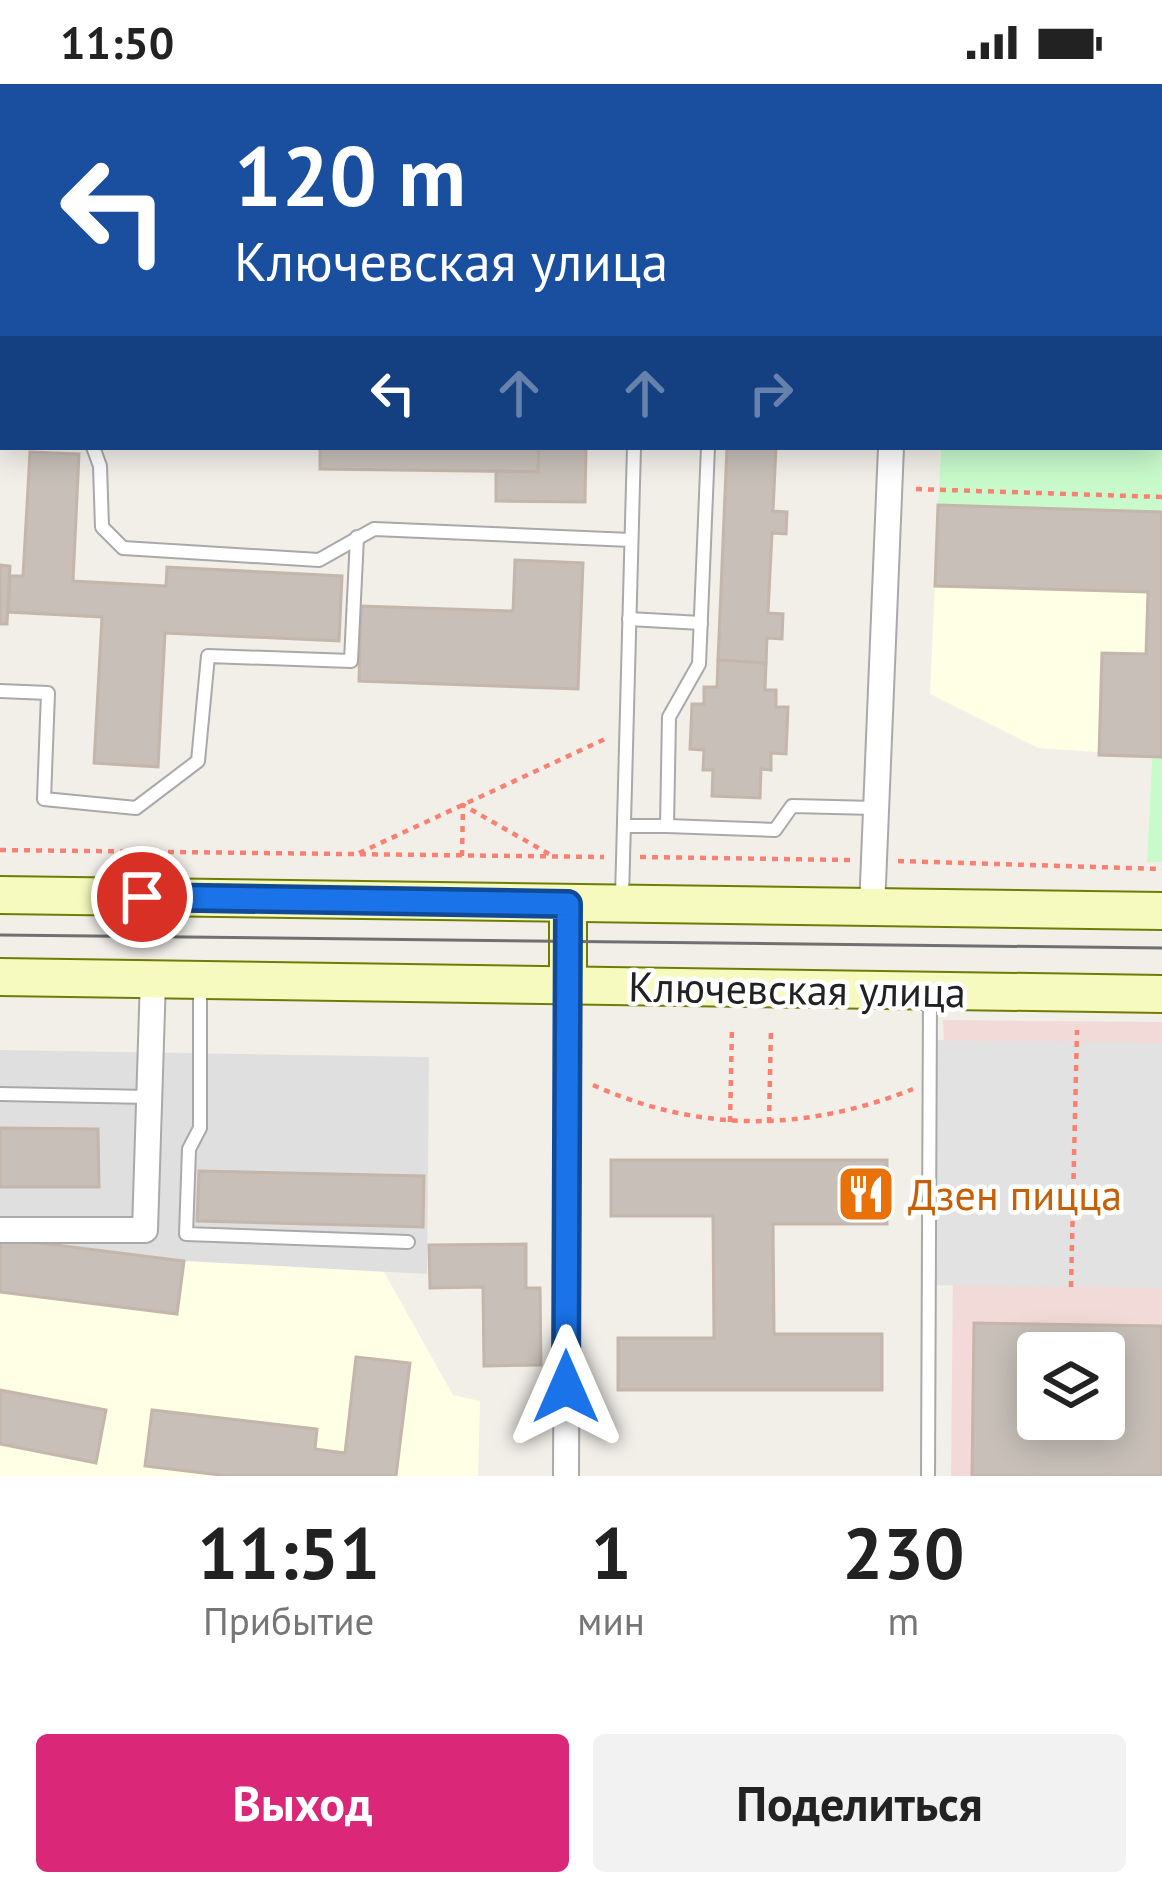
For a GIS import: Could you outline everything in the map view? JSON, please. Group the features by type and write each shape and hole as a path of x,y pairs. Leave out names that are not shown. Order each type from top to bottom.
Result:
{"main road":[{"name":"Ключевская улица","path":"0,895 1162,911"},
{"path":"568,904 568,986"},
{"name":"Ключевская улица","path":"0,977 1162,994"}],"street":[{"path":"872,908 891,450"},
{"path":"0,1230 145,1230 153,980"},
{"path":"566,1476 568,986"}],"lane":[{"path":"94,450 100,466 102,527 123,548 319,560 374,529 631,540"},
{"path":"622,904 634,450"},
{"path":"667,826 669,717 699,664 708,450"},
{"path":"0,691 48,693 44,799 136,808 199,761 208,656 351,662 357,537"},
{"path":"629,620 701,623"},
{"path":"624,826 775,830 792,806 876,808"},
{"path":"200,980 200,1128 189,1149 186,1234 408,1242"},
{"path":"928,1476 930,991"},
{"path":"0,1094 149,1096"}],"path":[{"path":"889,488 1162,497"},
{"path":"357,854 626,728"},
{"path":"461,856 463,805"},
{"path":"463,805 554,856"},
{"path":"0,850 874,860 1162,869"},
{"path":"730,1122 732,1027"},
{"path":"769,1123 771,1028"},
{"path":"1071,1287 1076,1030"},
{"path":"568,1073 636,1104 730,1122 769,1123 859,1110 929,1083"}],"shaded area":[{"path":"941,450 1162,450 1162,862 1147,862 1152,756 1038,748 930,694"},
{"path":"943,1020 1162,1022 1162,1476 951,1476 953,1266"},
{"path":"930,1040 1162,1043 1162,1288 929,1285"},
{"path":"0,1050 429,1057 427,1274 184,1261 0,1238"},
{"path":"0,1238 184,1261 384,1272 453,1395 480,1401 478,1476 0,1476"}],"green space":[{"path":"941,450 1162,450 1162,512 938,505"},
{"path":"1152,756 1162,757 1162,862 1147,862"}],"building":[{"path":"320,450 539,450 538,472 320,469"},
{"path":"539,450 586,450 585,502 496,501 496,471 538,472"},
{"path":"727,450 776,450 773,511 787,512 786,534 772,533 768,613 783,614 782,639 767,638 766,663 718,660"},
{"path":"30,452 79,454 73,581 166,586 167,567 342,576 339,641 165,633 158,767 94,763 102,617 8,612 10,576 23,576"},
{"path":"938,505 1162,512 1162,757 1099,755 1102,653 1146,654 1148,592 935,586"},
{"path":"515,560 583,563 578,689 359,681 361,606 513,611"},
{"path":"0,565 10,566 7,624 0,624"},
{"path":"718,660 766,663 765,690 776,690 776,707 788,707 786,754 771,753 771,770 761,769 760,798 712,796 713,770 703,770 704,750 690,749 692,704 704,704 704,687 717,687"},
{"path":"0,1128 98,1129 99,1187 0,1187"},
{"path":"611,1160 887,1160 887,1224 773,1224 774,1334 882,1334 882,1390 618,1390 618,1338 714,1338 713,1216 611,1216"},
{"path":"199,1171 424,1176 423,1227 197,1221"},
{"path":"0,1238 184,1261 177,1314 0,1292"},
{"path":"526,1244 526,1288 540,1288 541,1365 484,1366 483,1287 430,1288 429,1245"},
{"path":"974,1323 1162,1326 1162,1476 972,1476"},
{"path":"356,1357 410,1363 396,1476 228,1476 145,1466 152,1410 317,1429 315,1449 345,1453"},
{"path":"0,1390 106,1410 96,1463 0,1444"}],"tram line":[{"path":"0,935 1162,948"}],"place":[{"name":"Дзен пицца","path":"866,1194"}],"route":[{"path":"142,897 568,904 566,1387"}]}
